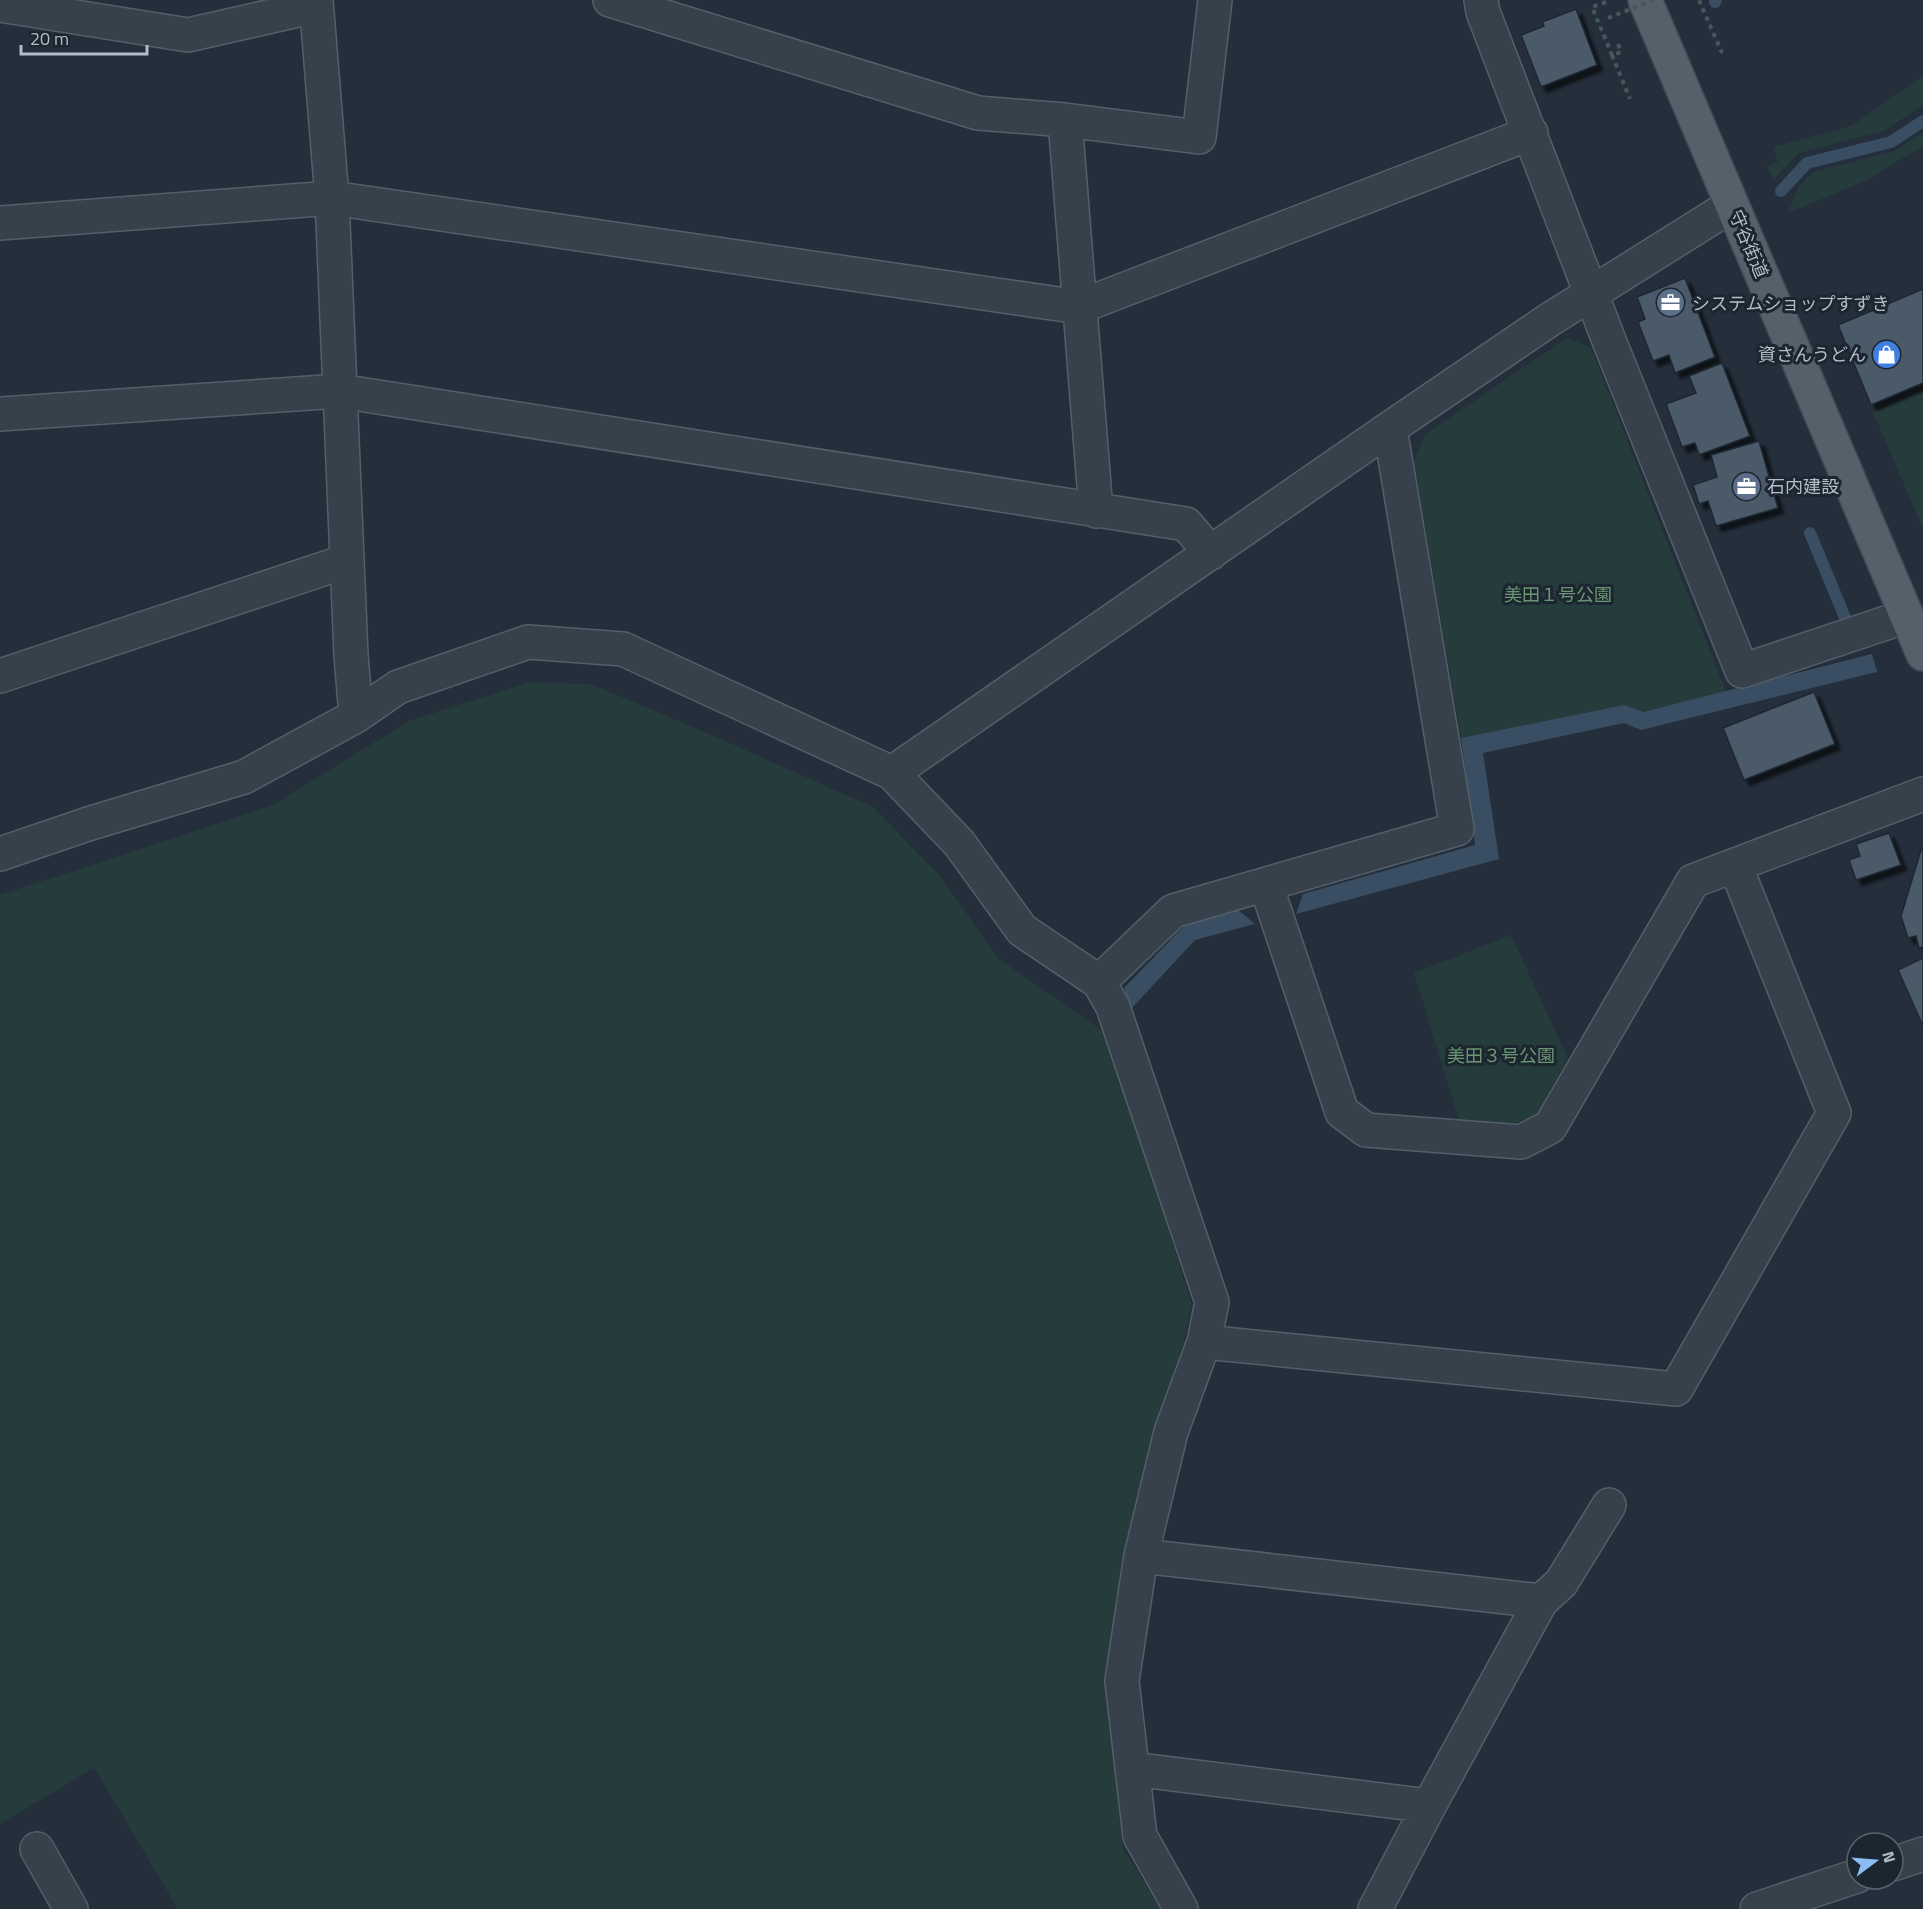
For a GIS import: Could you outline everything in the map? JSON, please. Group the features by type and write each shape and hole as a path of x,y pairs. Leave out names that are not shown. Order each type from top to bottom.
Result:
{"main road":[{"name":"守谷街道","path":"1645,0 1923,654"}],"street":[{"path":"610,0 978,113 1065,120 1199,137 1215,0"},
{"path":"1481,0 1483,12 1590,292 1742,671 1907,616"},
{"path":"0,5 188,35 316,3 332,198 351,655 356,716"},
{"path":"1065,120 1096,511"},
{"path":"0,223 332,198 1079,307 1531,133"},
{"path":"892,773 1590,292 1732,205"},
{"path":"0,414 340,391 1186,524 1211,553"},
{"path":"1099,982 1173,911 1457,829 1390,428"},
{"path":"0,676 347,561"},
{"path":"0,854 92,823 244,777 356,716 398,687 528,642 623,649 892,773 959,843 1022,930 1099,982 1113,1007 1212,1302 1204,1342 1171,1431 1141,1556 1122,1681 1140,1836 1181,1909"},
{"path":"1266,885 1342,1112 1366,1130 1521,1142 1550,1127 1693,881 1923,794"},
{"path":"1204,1342 1676,1389 1834,1113 1735,865"},
{"path":"1375,1909 1541,1601 1561,1583 1609,1504"},
{"path":"1141,1556 1541,1601"},
{"path":"1132,1769 1429,1806"},
{"path":"37,1849 71,1909"},
{"path":"1905,1860 1923,1854"},
{"path":"1757,1909 1845,1880"}],"path":[{"path":"1611,27 1608,18 1653,0"},
{"path":"1699,0 1722,53"},
{"path":"1605,2 1592,7 1630,99"},
{"path":"1612,55 1621,52 1615,35"}],"green space":[{"path":"1923,76 1923,105 1884,131 1799,153 1773,180 1767,166 1778,162 1773,147 1851,126"},
{"path":"1923,132 1923,146 1865,181 1788,213 1798,188 1813,172 1894,151"},
{"name":"美田１号公園","path":"1567,338 1591,348 1726,692 1643,712 1624,705 1461,738 1414,462 1424,435"},
{"path":"1923,391 1923,529 1873,412"},
{"path":"529,682 591,684 873,807 941,877 998,958 1107,1034 1192,1305 1184,1340 1154,1435 1128,1540 1107,1684 1123,1848 1160,1909 178,1909 94,1768 0,1824 0,895 271,806 409,721"},
{"name":"美田３号公園","path":"1511,935 1568,1058 1536,1116 1513,1124 1459,1120 1414,973"}],"water":[{"path":"1872,654 1877,672 1641,730 1624,723 1483,753 1499,859 1296,914 1303,894 1475,845 1461,738 1624,705 1643,712"},
{"path":"1238,910 1255,924 1195,940 1131,1009 1124,988 1184,926"}],"building":[{"path":"1576,9 1597,65 1541,87 1521,35 1544,26 1542,22"},
{"path":"1685,278 1715,357 1675,373 1669,355 1653,361 1638,322 1645,319 1637,297"},
{"name":"資さんうどん","path":"1923,289 1923,383 1871,405 1838,325"},
{"path":"1722,363 1750,436 1699,455 1695,443 1682,447 1666,404 1696,393 1689,376"},
{"path":"1759,441 1778,508 1716,526 1708,501 1699,504 1693,485 1717,477 1711,455"},
{"path":"1814,692 1835,744 1744,780 1723,728"},
{"path":"1889,833 1901,865 1856,880 1849,860 1860,856 1856,844"},
{"path":"1923,849 1923,947 1919,948 1916,936 1908,938 1901,916"},
{"path":"1923,958 1923,1026 1898,970"}],"waterway":[{"path":"1781,191 1807,163 1891,142 1923,121"},
{"path":"1810,533 1846,620"}],"place":[{"name":"システムショップすずき","path":"1671,303"},
{"name":"資さんうどん","path":"1887,354"},
{"name":"石内建設","path":"1746,486"}]}
